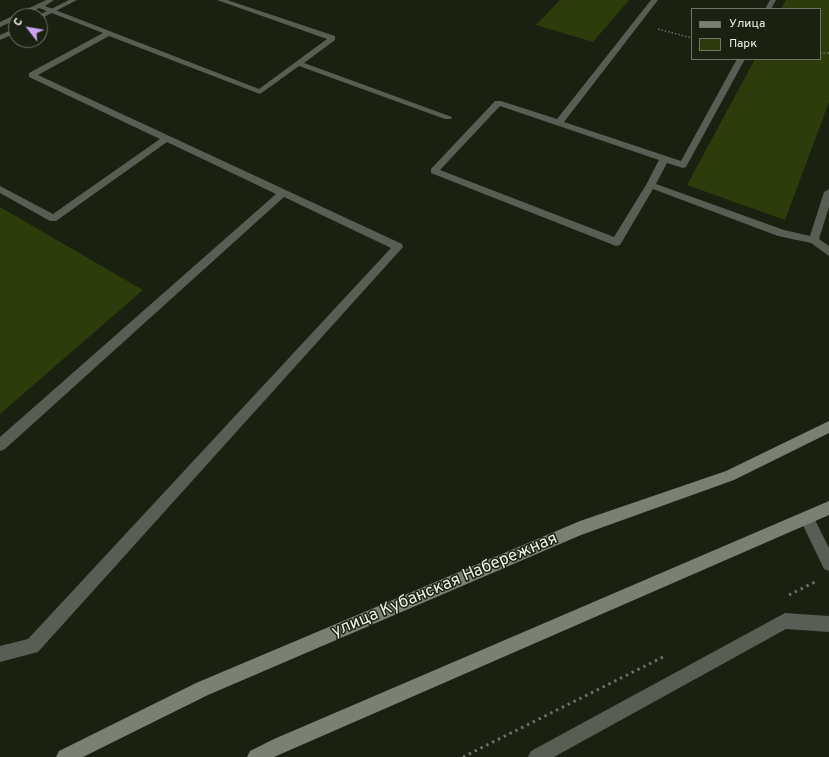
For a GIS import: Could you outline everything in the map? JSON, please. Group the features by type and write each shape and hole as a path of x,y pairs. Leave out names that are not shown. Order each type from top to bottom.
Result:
{"main road":[{"name":"улица Кубанская Набережная","path":"65,757 202,689 580,528 729,476 829,427"},
{"path":"256,757 287,742 807,519 829,508"}],"street":[{"path":"35,8 51,0"},
{"path":"48,13 74,0"},
{"path":"39,6 260,92 332,38 235,2 220,0"},
{"path":"559,122 655,0"},
{"path":"763,0 771,4"},
{"path":"0,654 32,646 398,247 32,75 108,33 98,28"},
{"path":"0,30 8,33"},
{"path":"0,38 8,33"},
{"path":"664,159 651,185 616,242 434,171 498,103 559,122 683,165 740,60"},
{"path":"298,63 448,117"},
{"path":"0,189 53,219 167,138"},
{"path":"651,185 782,233 814,240 829,252"},
{"path":"814,240 829,192"},
{"path":"0,445 283,193"},
{"path":"807,519 829,564"},
{"path":"537,757 785,621 829,624"}],"path":[{"path":"636,23 691,38"},
{"path":"787,596 822,578"},
{"path":"463,757 667,655"}],"green space":[{"path":"560,0 629,0 593,42 536,25"},
{"path":"786,0 829,0 829,102 785,220 687,185 754,60 821,60 821,8 782,8"},
{"path":"0,207 143,290 0,414"}]}
